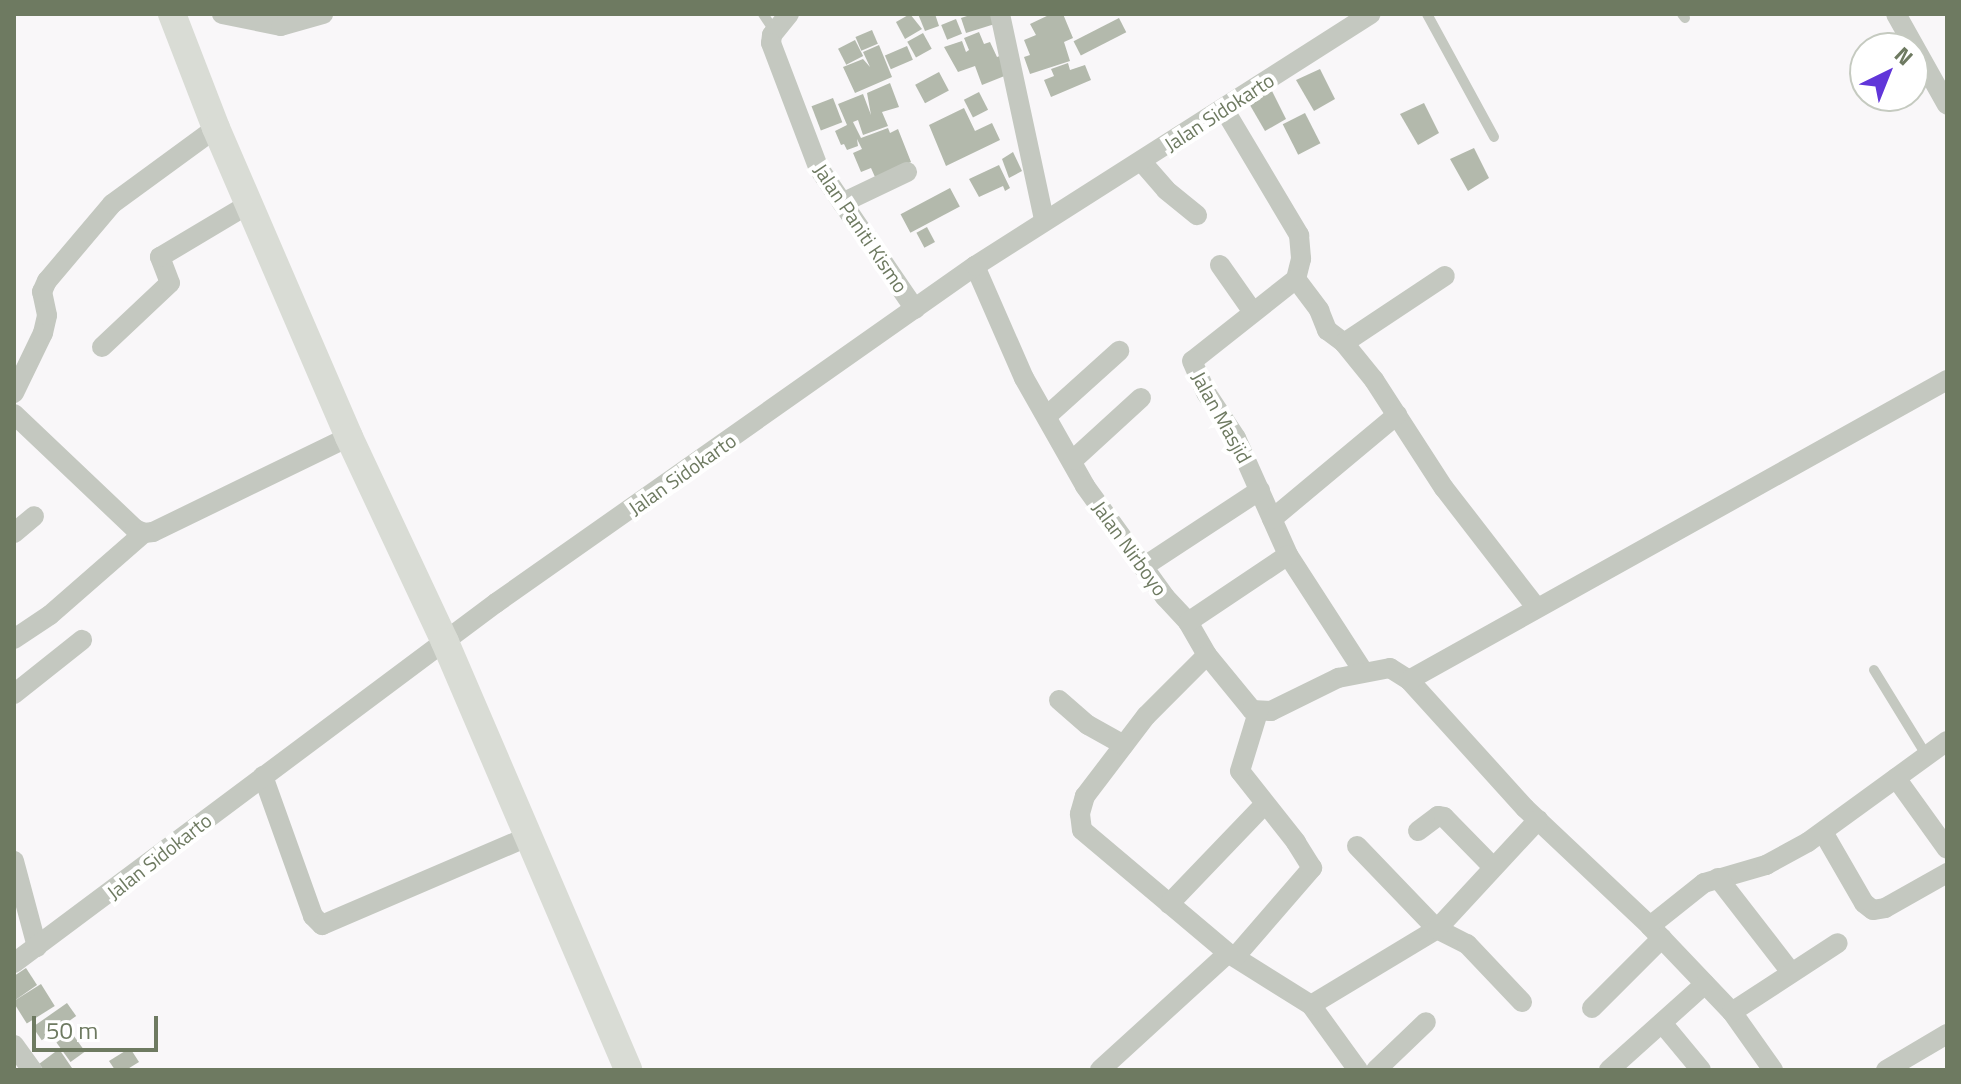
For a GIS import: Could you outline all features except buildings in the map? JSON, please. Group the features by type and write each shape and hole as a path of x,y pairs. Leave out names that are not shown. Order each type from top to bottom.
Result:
{"main road":[{"path":"172,14 216,128 349,437 445,642 628,1070"}],"street":[{"path":"222,14 281,26 323,14"},
{"path":"775,32 789,14"},
{"path":"1000,14 1044,219"},
{"path":"1896,14 1947,105"},
{"name":"Jalan Sidokarto","path":"14,963 445,642 975,266 1044,219 1224,109 1364,16"},
{"name":"Jalan Paniti Kismo","path":"775,32 771,43 818,167 915,309"},
{"path":"1224,109 1299,235 1301,259 1296,279 1319,310 1327,330 1344,343 1397,415 1444,488 1536,607"},
{"path":"14,393 43,333 47,315 42,292 47,281 112,204 216,128"},
{"path":"1141,161 1166,190 1197,215"},
{"path":"842,203 907,172"},
{"path":"102,347 170,283 160,257 249,204"},
{"path":"1220,265 1253,312"},
{"name":"Jalan Nirboyo","path":"975,266 1024,378 1048,415 1085,486 1143,567 1188,622 1207,655 1252,710 1258,712"},
{"path":"1344,343 1445,276"},
{"name":"Jalan Masjid","path":"1296,279 1192,361 1207,394 1236,438 1288,555 1363,671"},
{"path":"1048,415 1119,351"},
{"path":"1409,680 1947,380"},
{"path":"1073,460 1141,398"},
{"path":"14,414 135,529 144,533 153,532 349,437"},
{"path":"1272,519 1397,415"},
{"path":"1143,567 1260,490"},
{"path":"14,533 34,516"},
{"path":"14,639 59,608 144,533"},
{"path":"1188,622 1288,555"},
{"path":"14,694 82,640"},
{"path":"1207,655 1146,716 1085,796 1080,814 1082,830 1232,955 1311,1005 1358,1070"},
{"path":"1100,1070 1232,955 1309,862 1240,771 1258,712 1271,711 1338,678 1390,668 1409,680 1538,820 1656,932 1732,1012 1773,1070"},
{"path":"1059,700 1088,725 1124,745"},
{"path":"1592,1008 1686,896 1718,878 1766,865 1823,832 1947,741"},
{"path":"263,776 313,916 322,925 527,837"},
{"path":"1896,778 1947,849"},
{"path":"1169,904 1264,805"},
{"path":"1418,831 1438,816 1444,817 1493,867"},
{"path":"1311,1005 1437,929 1538,820"},
{"path":"1823,832 1864,903 1873,910 1885,908 1947,873"},
{"path":"1357,846 1437,929 1467,944 1522,1002"},
{"path":"14,861 37,947"},
{"path":"1718,878 1791,972"},
{"path":"1732,1012 1838,943"},
{"path":"1609,1070 1705,984"},
{"path":"1376,1070 1426,1022"},
{"path":"1662,1023 1701,1070"},
{"path":"1886,1070 1947,1034"},
{"path":"14,1045 32,1070"}],"lane":[{"path":"763,14 775,32"},
{"path":"1427,14 1494,137"},
{"path":"1874,670 1927,756"}]}
